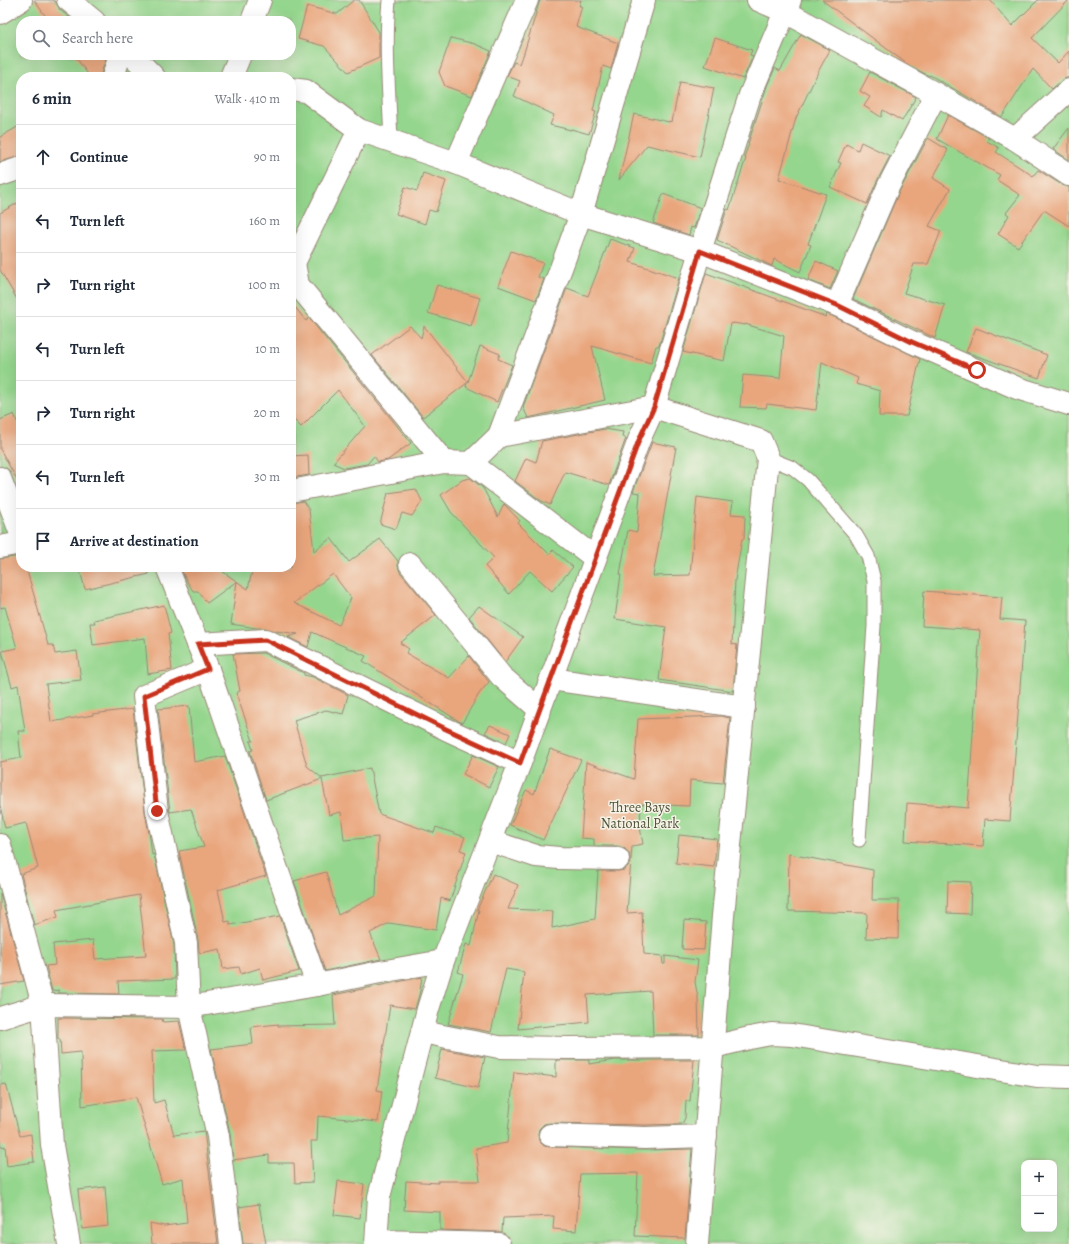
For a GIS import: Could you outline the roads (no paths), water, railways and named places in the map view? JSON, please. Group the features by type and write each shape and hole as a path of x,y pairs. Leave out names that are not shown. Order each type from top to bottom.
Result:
{"street":[{"path":"0,14 21,0"},
{"path":"68,0 88,16"},
{"path":"254,16 260,0"},
{"path":"456,163 527,0"},
{"path":"471,463 499,436 581,214 644,0"},
{"path":"758,0 788,6 1015,139 1069,175"},
{"path":"498,1244 376,1243 379,1196 422,1032 443,961 540,710 639,440 654,407 700,251 750,95 788,6"},
{"path":"115,72 118,60"},
{"path":"137,60 149,72"},
{"path":"233,72 238,60"},
{"path":"296,90 306,91 359,130 456,163 581,214 700,251 837,305 912,342 1017,388 1069,404"},
{"path":"1015,139 1069,90"},
{"path":"837,305 888,188 936,94"},
{"path":"296,255 359,130"},
{"path":"0,175 16,170"},
{"path":"296,275 298,285 444,462"},
{"path":"499,436 654,407 760,441 768,458 723,916 697,1244"},
{"path":"296,490 444,462 471,463 595,558"},
{"path":"0,478 16,521"},
{"path":"0,547 16,544"},
{"path":"410,564 502,676 540,710"},
{"path":"169,572 208,669 317,985"},
{"path":"198,644 258,641 270,642 446,729 520,763"},
{"path":"208,669 144,696 157,811 186,943 189,1007 218,1136 231,1244"},
{"path":"551,679 744,707"},
{"path":"490,841 536,856 618,859"},
{"path":"0,845 43,1006 52,1146 69,1244"},
{"path":"0,1018 43,1006 189,1007 443,961"},
{"path":"422,1032 499,1047 569,1048 713,1047 771,1034 792,1035 1038,1076 1069,1077"},
{"path":"550,1135 645,1138 706,1136"}],"lane":[{"path":"389,0 389,102 391,140"},
{"path":"768,458 793,468 808,480 856,535 868,556 874,581 874,626 859,840"}],"park label":[{"name":"Three Bays National Park","path":"640,816"}]}
